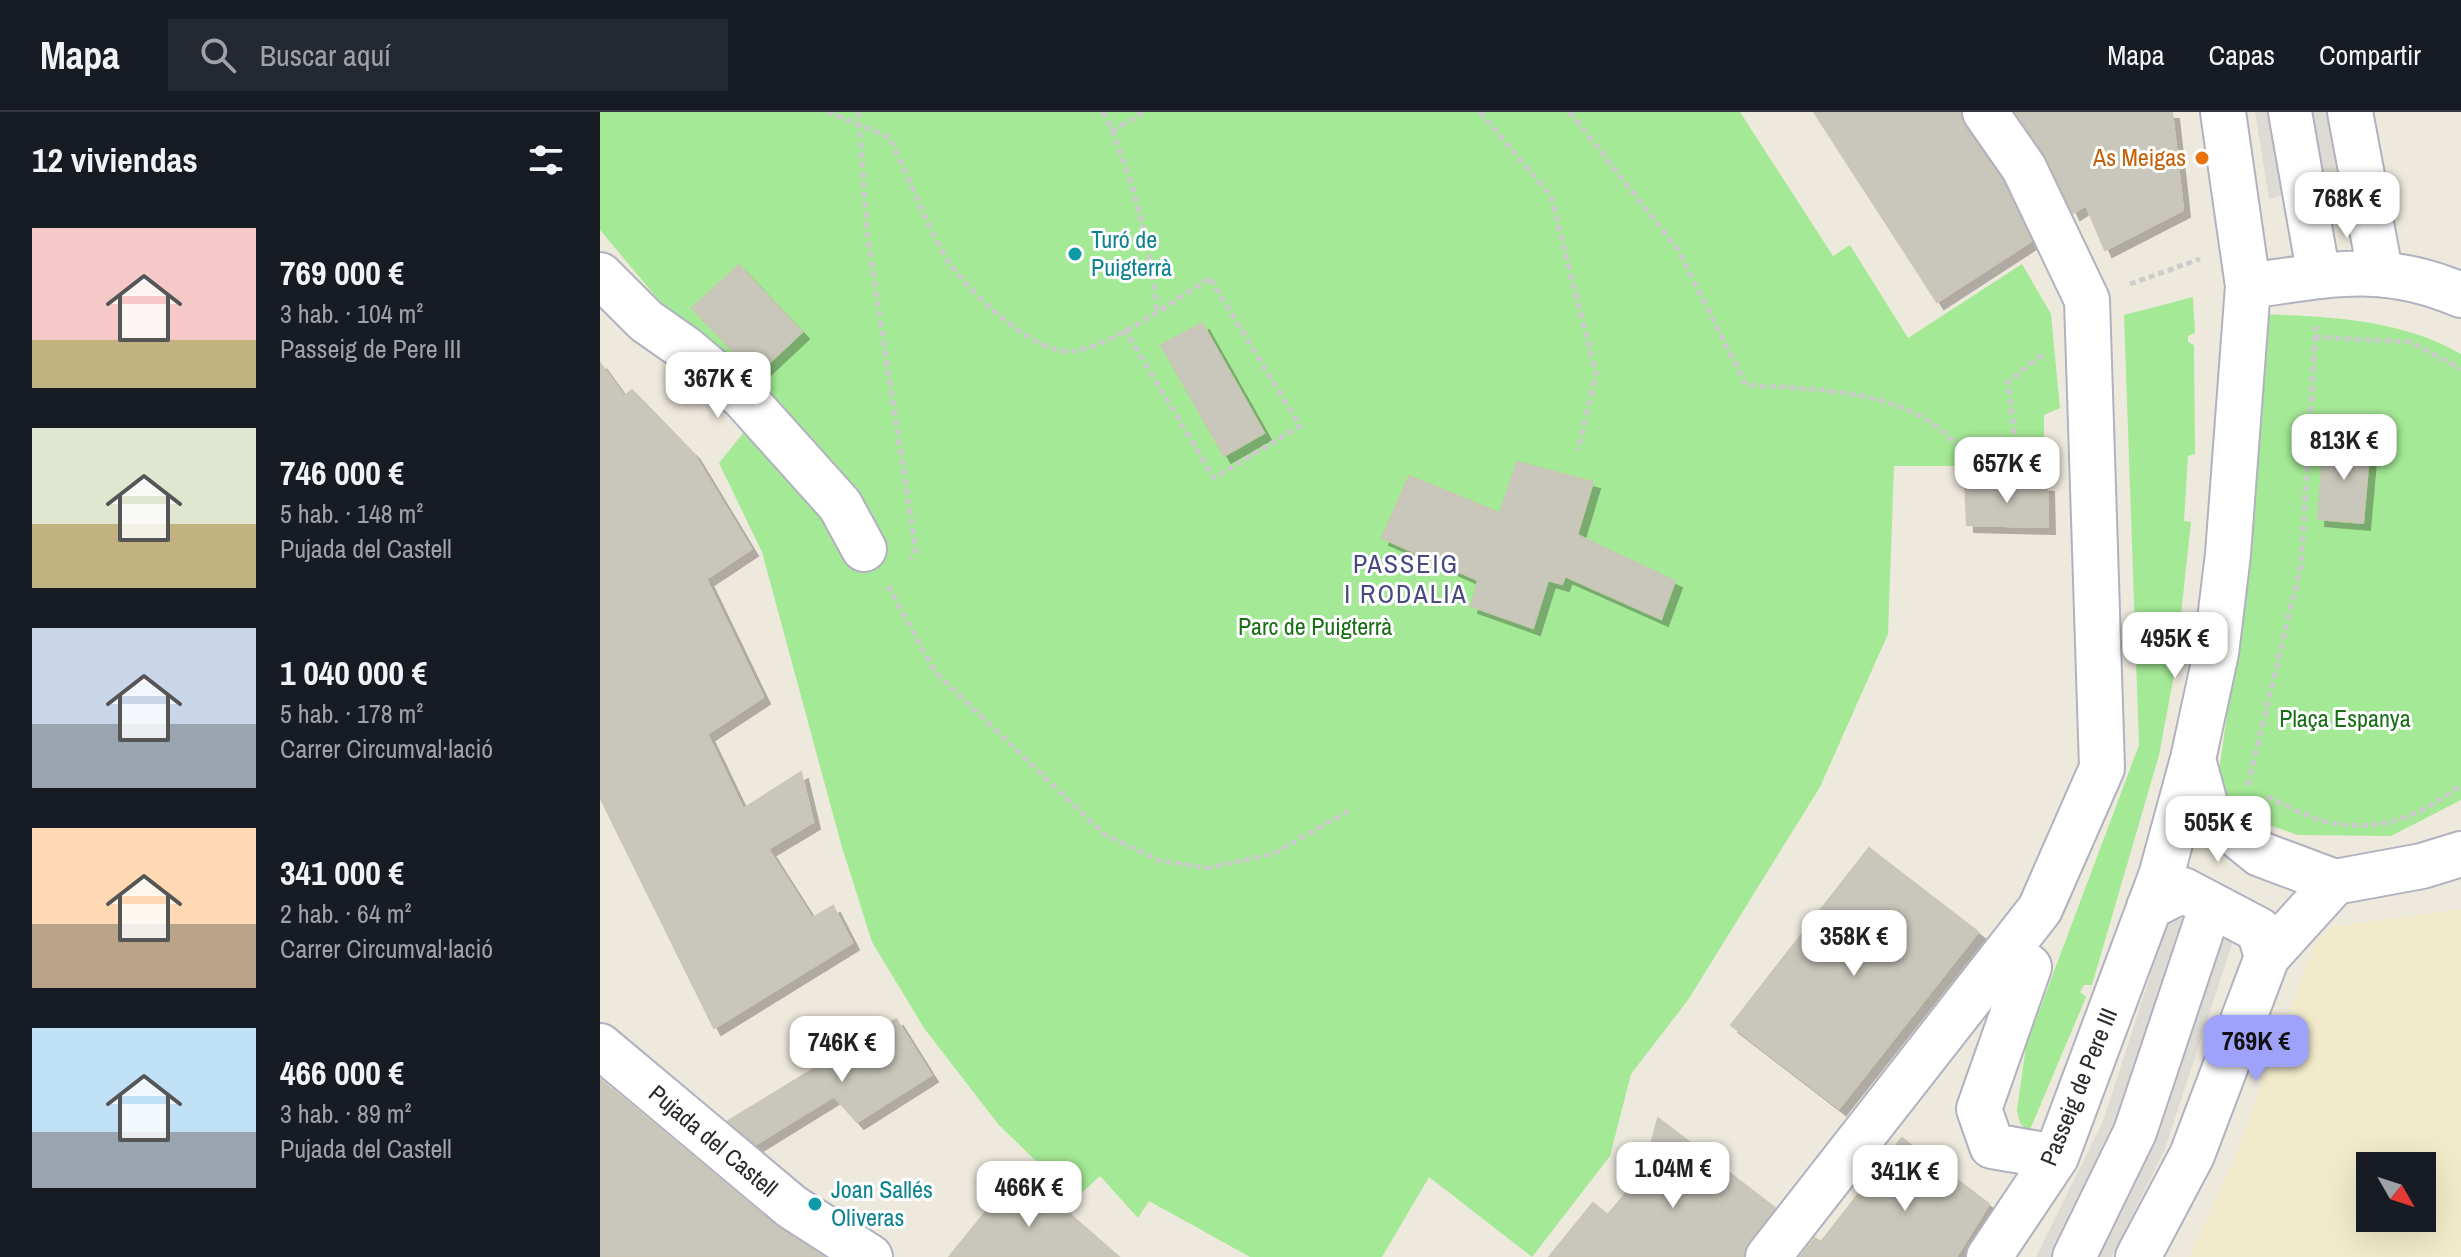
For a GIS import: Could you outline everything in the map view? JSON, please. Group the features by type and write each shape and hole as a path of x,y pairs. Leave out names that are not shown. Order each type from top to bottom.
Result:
{"street":[{"path":"1768,1257 2040,909 2102,768 2087,310 2024,168 1985,112"},
{"path":"2223,112 2248,286 2226,568 2216,653 2193,759 2207,811 2260,854 2335,882 2422,866 2461,854"},
{"path":"2290,112 2319,277"},
{"path":"2350,112 2380,271"},
{"path":"2248,286 2380,271 2430,282 2461,295"},
{"path":"600,275 646,321 686,349 744,398 840,505 864,549"},
{"name":"Passeig de Pere III","path":"1989,1257 2056,1157 2149,907 2193,759"},
{"path":"2138,1257 2192,1155 2267,957 2335,882"},
{"path":"2149,907 2183,890 2259,930 2267,957"},
{"path":"2074,1257 2135,1132 2204,926"},
{"path":"2008,950 2029,967 1979,1109 1992,1146 2056,1157"},
{"name":"Pujada del Castell","path":"600,1046 792,1207 870,1257"}],"path":[{"path":"828,112 858,127 889,137 947,260 984,302 1026,339 1074,352 1125,330 1210,278 1300,426 1214,478 1125,330"},
{"path":"858,112 868,241 916,551 907,564"},
{"path":"1103,112 1150,249 1157,311"},
{"path":"1112,131 1144,112"},
{"path":"1480,112 1551,196 1596,374 1578,450"},
{"path":"1570,112 1678,250 1746,385 1820,390 1891,401 1948,433 1963,451 2015,441 2008,382 2087,310 2242,244"},
{"path":"2247,789 2301,565 2315,337 2410,342 2461,369"},
{"path":"864,549 935,672 1105,835 1161,861 1207,868 1273,854 1348,811"},
{"path":"891,591 899,578"},
{"path":"2261,795 2331,823 2387,823 2428,810 2461,785"}],"shaded area":[{"path":"2255,112 2326,112 2338,181 2269,199"},
{"path":"2461,909 2461,1257 2189,1257 2233,1162 2316,941 2331,927"},
{"path":"2170,915 2234,938 2165,1149 2112,1257 2036,1257 2103,1121"}],"green space":[{"name":"Parc de Puigterrà","path":"600,112 1740,112 1833,256 1850,245 1908,338 2022,264 2051,314 2060,408 2044,415 2044,466 1894,466 1888,634 1820,787 1688,1000 1631,1074 1610,1156 1532,1257 1429,1177 1382,1257 1250,1257 1149,1201 1138,1218 1100,1176 1075,1199 998,1124 924,1028 872,942 841,844 762,552 719,463 769,401 657,298 600,230"},
{"path":"2193,297 2195,333 2188,336 2188,342 2194,345 2195,454 2188,456 2184,521 2191,522 2175,670 2159,755 2092,985 2084,985 2080,992 2086,997 2029,1132 2020,1123 2017,1110 2026,1046 2139,745 2124,315"},
{"name":"Plaça Espanya","path":"2262,314 2339,319 2389,327 2438,342 2461,354 2461,800 2391,836 2298,835 2214,806 2249,562"}],"building":[{"path":"1814,112 1960,112 1964,126 2002,181 2031,241 1937,302"},
{"path":"2015,112 2172,112 2183,210 2105,250 2086,205 2073,213 2046,157"},
{"path":"739,265 802,332 756,375 692,308"},
{"path":"1202,323 1264,433 1224,456 1161,345"},
{"path":"600,363 624,396 632,390 693,453 751,549 706,579 763,697 707,734 743,809 801,772 813,822 768,849 812,918 833,906 852,943 714,1028 600,797"},
{"path":"2324,441 2370,444 2363,523 2318,519"},
{"path":"1517,462 1593,482 1577,535 1675,581 1661,619 1565,576 1562,584 1548,580 1533,628 1471,606 1478,580 1382,538 1409,476 1500,513"},
{"path":"1965,482 2047,485 2048,527 1967,525"},
{"path":"1869,848 1978,932 1839,1108 1731,1025"},
{"path":"896,1019 931,1075 857,1122 834,1096 756,1144 728,1121"},
{"path":"600,1079 776,1226 824,1257 600,1257"},
{"path":"1658,1118 1775,1208 1748,1242 1744,1257 1549,1257 1593,1203 1608,1215 1644,1171"},
{"path":"1902,1138 1989,1204 1956,1257 1800,1257 1815,1238 1821,1242"},
{"path":"1016,1175 1037,1193 1040,1188 1119,1257 949,1257"}],"place":[{"name":"As Meigas","path":"2202,158"},
{"name":"Turó de Puigterrà","path":"1075,254"},
{"name":"Joan Sallés Oliveras","path":"815,1204"}],"district":[{"name":"PASSEIG I RODALIA","path":"1406,579"}]}
